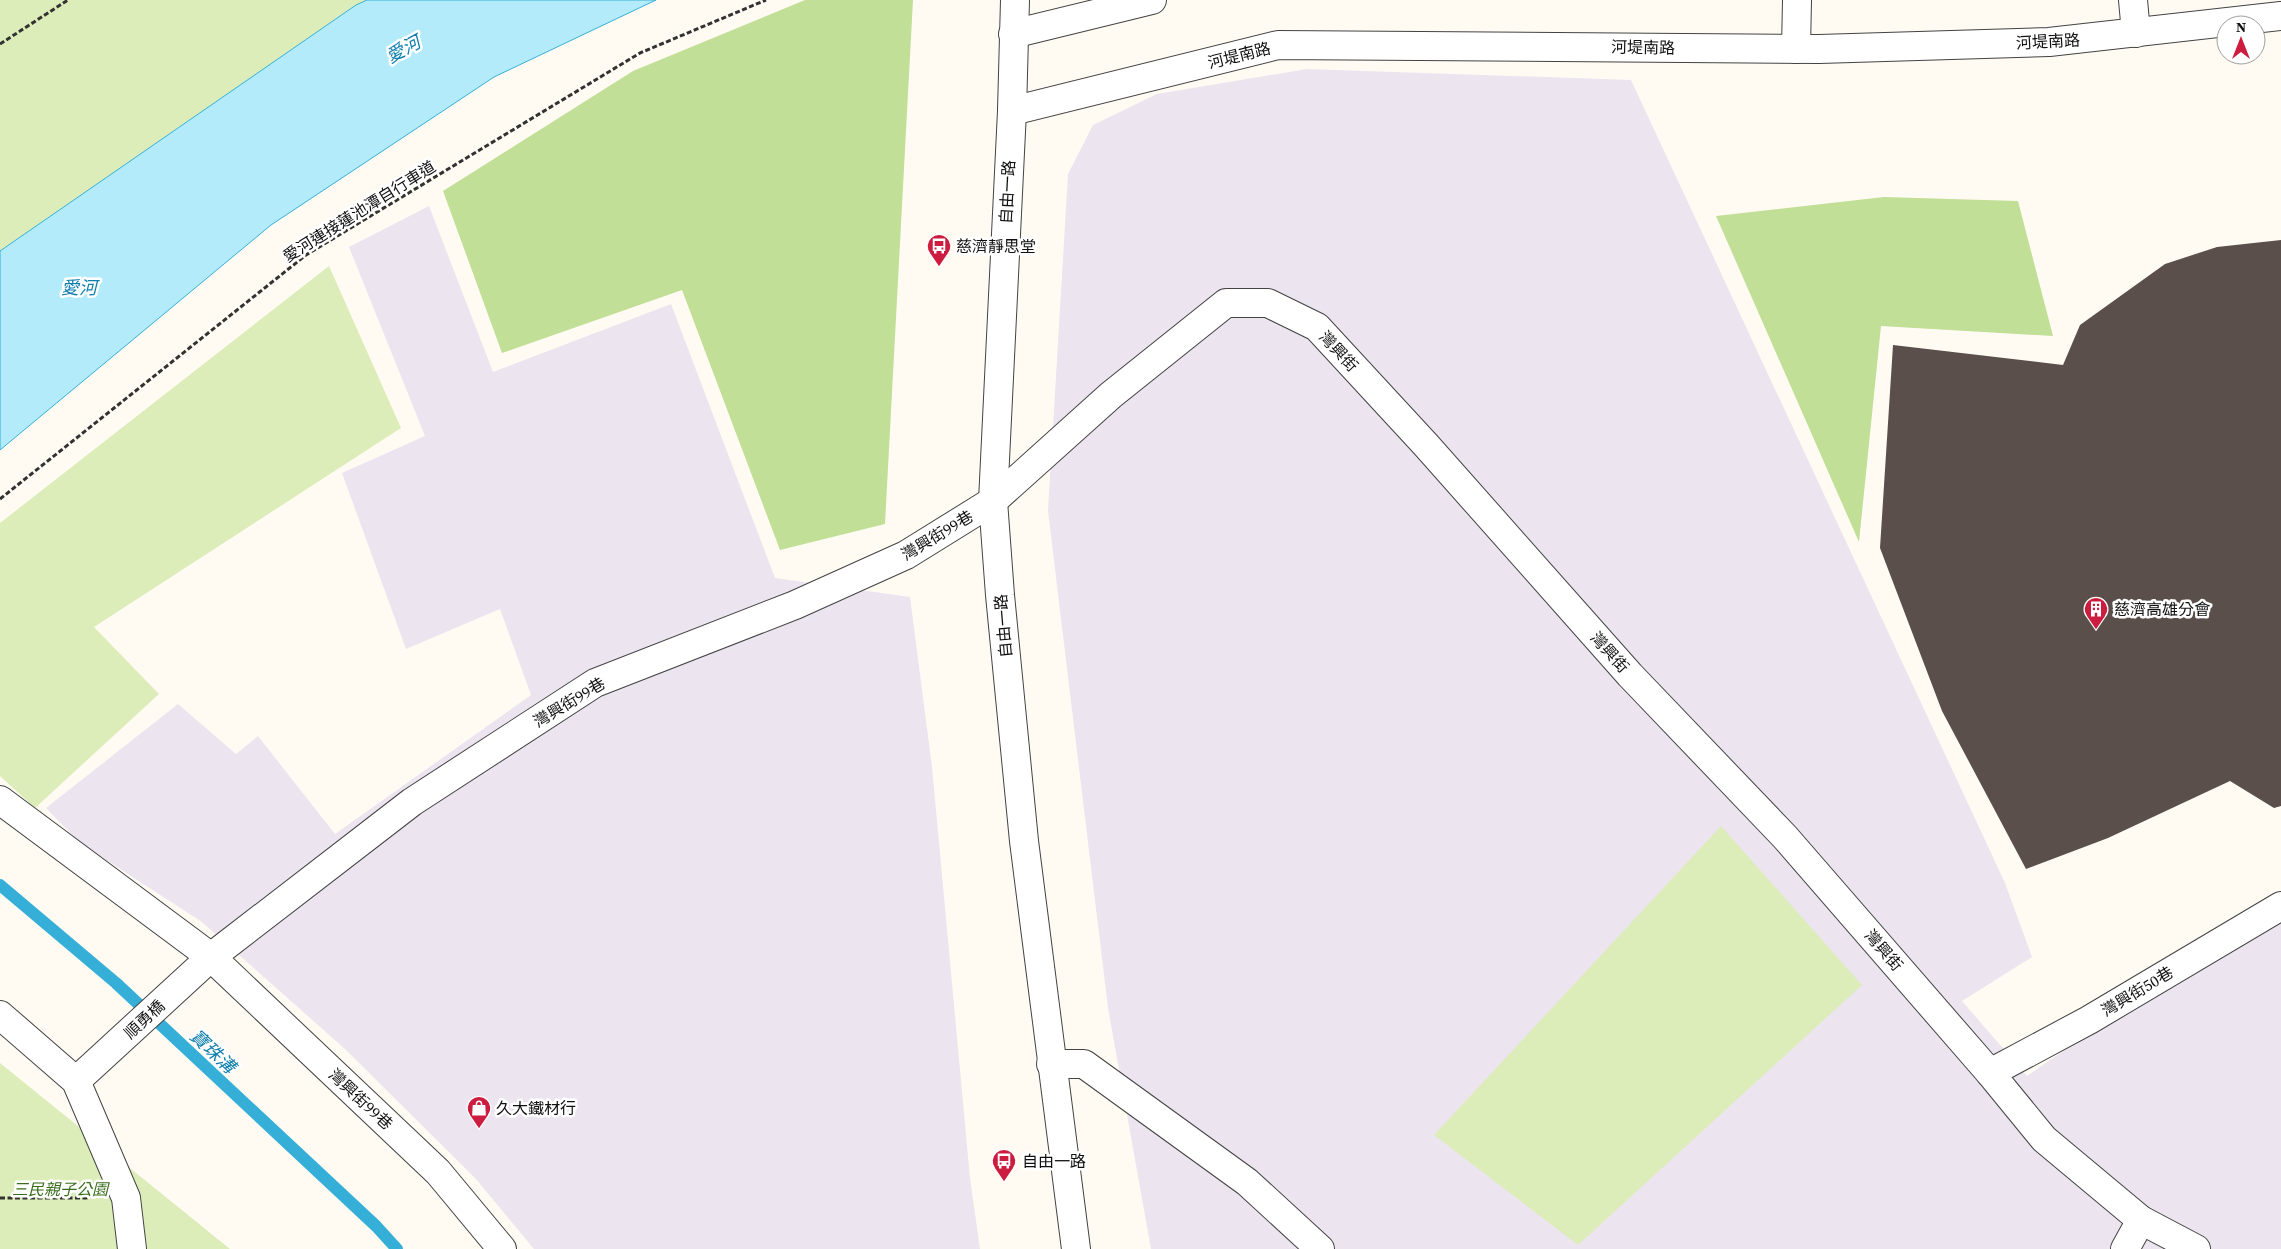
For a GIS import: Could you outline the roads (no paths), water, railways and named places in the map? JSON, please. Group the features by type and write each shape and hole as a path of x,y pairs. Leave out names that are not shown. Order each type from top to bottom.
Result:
{"street":[{"name":"自由一路","path":"1014,0 1012,111 992,500 1024,841 1076,1249"},
{"path":"1014,34 1152,0"},
{"path":"1796,49 1798,0"},
{"path":"2133,0 2136,33"},
{"name":"河堤南路","path":"1012,111 1278,45 1796,49 2056,42 2281,16"},
{"name":"灣興街","path":"992,500 1111,395 1226,302 1268,302 1317,327 1426,444 1630,675 1785,837 1990,1073 2044,1139 2141,1220 2196,1249"},
{"name":"灣興街99巷","path":"211,956 412,802 595,683 795,605 906,555 992,500"},
{"name":"灣興街99巷","path":"0,800 211,956 438,1172 502,1249"},
{"name":"灣興街50巷","path":"1990,1073 2089,1020 2281,906"},
{"name":"順勇橋","path":"76,1081 211,956"},
{"path":"0,1015 76,1081 126,1198 132,1249"},
{"path":"1051,1064 1084,1064 1247,1182 1320,1249"},
{"path":"2125,1249 2141,1220"}],"water":[{"name":"愛河","path":"367,0 656,0 494,77 271,225 0,450 0,251 356,5"}],"waterway":[{"name":"寶珠溝","path":"0,885 116,983 376,1226 397,1249"}],"place":[{"name":"慈濟靜思堂","path":"939,267"},
{"name":"慈濟高雄分會","path":"2096,630"},
{"name":"久大鐵材行","path":"479,1129"},
{"name":"自由一路","path":"1004,1182"}],"park label":[{"name":"三民親子公園","path":"60,1189"}]}
